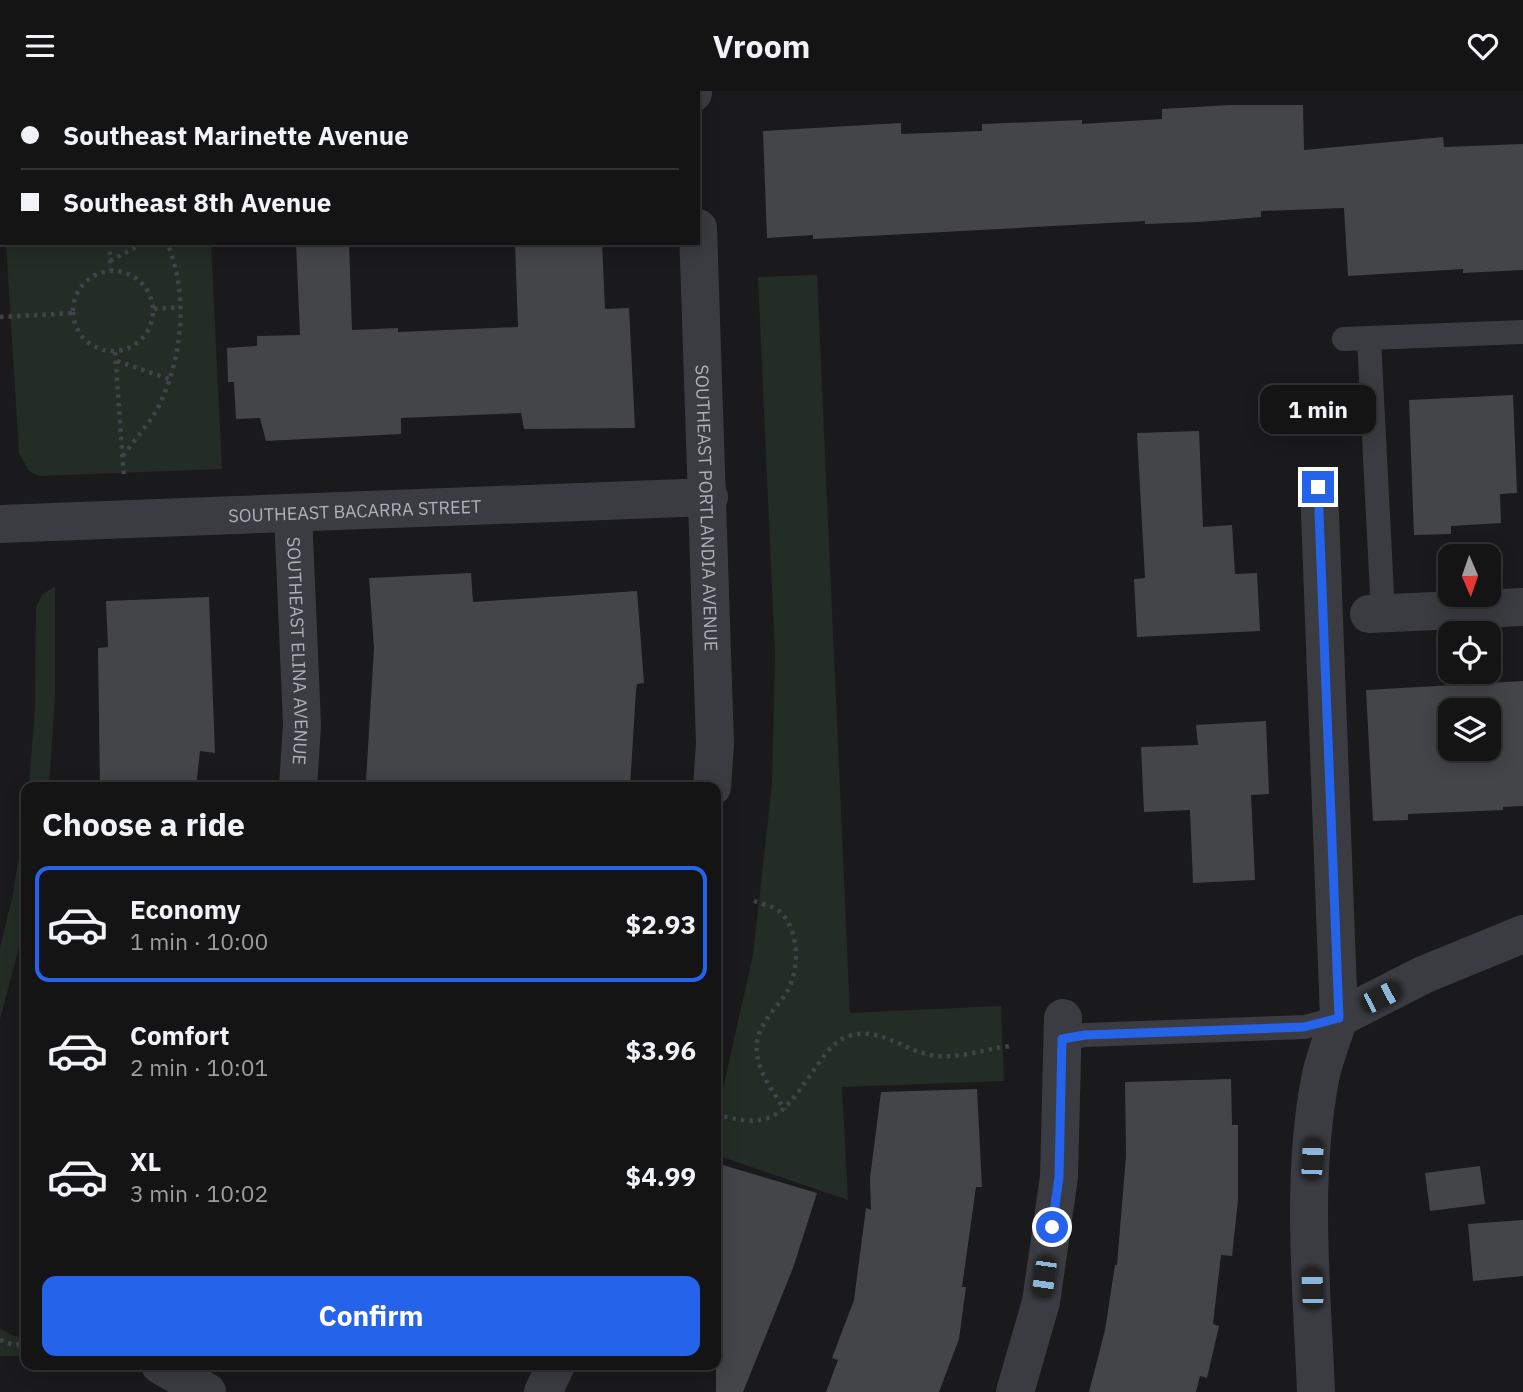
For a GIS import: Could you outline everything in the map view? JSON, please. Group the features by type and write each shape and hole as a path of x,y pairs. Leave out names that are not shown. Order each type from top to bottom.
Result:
{"street":[{"name":"SOUTHEAST PORTLANDIA AVENUE","path":"699,245 716,744 712,782"},
{"path":"1316,1392 1309,1210 1313,1133 1319,1083 1339,1018 1318,487"},
{"name":"SOUTHEAST BACARRA STREET","path":"0,524 709,497"},
{"name":"SOUTHEAST ELINA AVENUE","path":"293,513 302,725 298,782"},
{"path":"1376,614 1523,607"},
{"path":"1339,1018 1423,975 1523,934"},
{"path":"1015,1392 1041,1302 1059,1177 1062,1028"},
{"path":"169,1370 207,1392"},
{"path":"543,1392 554,1370"}],"lane":[{"path":"1344,339 1523,332"},
{"path":"1323,616 1376,614 1369,338"},
{"path":"1062,1028 1085,1035 1304,1027 1339,1018"}],"path":[{"path":"109,245 111,270"},
{"path":"110,261 140,245"},
{"path":"123,456 163,399 181,333 177,264 168,245"},
{"path":"111,270 127,272 141,281 150,293 154,309 152,325 144,338 131,348 116,352 99,349 86,341 77,328 73,313 75,298 83,283 96,274 111,270"},
{"path":"154,309 180,307"},
{"path":"0,317 73,313"},
{"path":"116,352 128,520"},
{"path":"116,361 169,379"},
{"path":"754,901 778,911 791,929 796,947 795,970 788,990 760,1028 757,1044 758,1062 785,1110"},
{"path":"721,1115 754,1122 785,1110 829,1049 842,1038 858,1033 882,1035 917,1052 935,1056 976,1054 1010,1046"},
{"path":"0,1340 14,1345 21,1344"}],"shaded area":[{"path":"6,245 211,245 222,469 39,476 29,471 19,453"},
{"path":"817,275 850,1013 1001,1006 1004,1081 842,1087 848,1200 721,1157 721,1098 753,955 772,784 775,654 758,277"},
{"path":"55,586 55,697 49,782 29,782 35,707 36,607 42,595"},
{"path":"21,841 21,941 0,1019 0,947 13,894"},
{"path":"0,1329 21,1337 21,1356 0,1356"}],"building":[{"path":"1303,105 1304,150 1443,137 1444,147 1523,144 1523,270 1463,273 1463,269 1348,276 1344,208 1261,211 1261,217 1199,222 1145,224 1145,221 813,239 813,235 767,238 763,131 901,123 901,134 982,131 982,124 1082,120 1082,124 1162,119 1162,109"},
{"path":"296,245 349,245 352,330 398,328 398,332 518,327 515,245 602,245 605,309 629,308 635,428 524,429 521,413 401,418 401,434 266,441 260,418 236,419 234,382 228,382 227,348 257,346 257,336 300,335"},
{"path":"1513,395 1517,493 1500,494 1501,523 1451,526 1451,534 1414,535 1409,400"},
{"path":"1199,431 1203,527 1232,525 1235,574 1257,573 1260,631 1137,637 1134,579 1145,578 1137,433"},
{"path":"471,573 473,602 637,591 644,683 637,684 636,690 630,782 366,781 374,648 369,578"},
{"path":"209,597 215,753 200,751 197,782 100,782 98,648 108,647 106,601"},
{"path":"1523,681 1523,806 1503,807 1503,810 1408,814 1408,820 1373,821 1366,690"},
{"path":"1266,721 1269,794 1251,795 1255,880 1193,883 1190,810 1144,812 1141,747 1198,745 1196,725"},
{"path":"1231,1079 1232,1125 1238,1125 1238,1200 1232,1256 1221,1255 1213,1324 1219,1326 1207,1378 1200,1376 1196,1392 1089,1392 1105,1330 1117,1265 1126,1156 1125,1082"},
{"path":"977,1089 982,1187 976,1187 962,1287 966,1287 959,1339 939,1392 826,1392 838,1360 832,1358 854,1300 866,1208 871,1210 870,1178 881,1092"},
{"path":"721,1164 817,1193 793,1268 743,1392 716,1392 716,1370 721,1370"},
{"path":"1480,1166 1485,1204 1430,1211 1425,1173"},
{"path":"1523,1220 1523,1276 1473,1281 1468,1224"}],"route":[{"path":"1052,1227 1059,1177 1062,1039 1085,1035 1304,1027 1339,1018 1318,487"}]}
